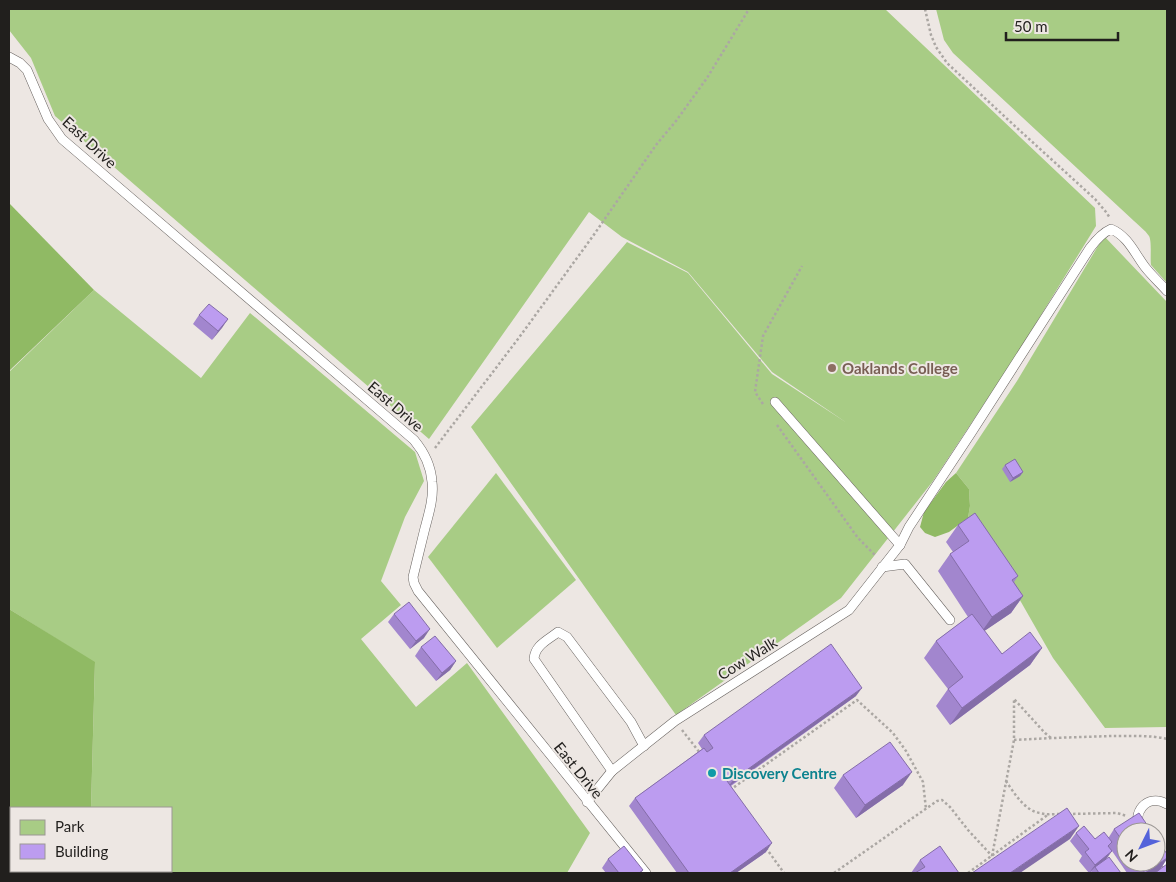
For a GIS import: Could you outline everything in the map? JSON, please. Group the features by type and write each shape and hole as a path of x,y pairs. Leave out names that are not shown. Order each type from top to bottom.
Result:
{"lane":[{"name":"East Drive","path":"9,57 20,63 27,70 48,119 62,139 414,440 426,457 433,483 431,504 413,577 418,591 646,873"},
{"path":"1111,229 1125,237 1146,269 1167,291"},
{"name":"Cow Walk","path":"587,802 612,771 675,720 849,610 900,545 909,527 1090,248 1099,236 1111,229"},
{"path":"775,402 900,545"},
{"path":"882,567 905,564 950,620"},
{"path":"612,771 534,659 534,652 538,647 558,632 567,637 631,722 644,746"},
{"path":"1137,822 1141,809 1149,802 1156,801 1167,804"}],"path":[{"path":"426,457 437,446 518,339 656,146 676,121 707,78 749,9"},
{"path":"925,9 936,47 947,63 1102,206 1110,218 1111,229"},
{"path":"992,856 1014,740 1014,699 1045,733 1052,738"},
{"path":"727,792 857,700 893,733 906,751 922,782 926,809"},
{"path":"675,720 704,759"},
{"path":"1014,740 1130,736 1167,739"},
{"path":"1006,781 1032,811 1041,814 1117,813 1137,818"},
{"path":"834,873 937,801 942,800 992,856"},
{"path":"968,873 1049,814"},
{"path":"761,841 784,873"}],"green space":[{"path":"9,9 885,9 1095,208 1096,226 1004,375 933,481 841,598 676,715 471,427 627,242 688,273 772,374 847,423 772,372 688,272 622,237 589,212 429,439 55,116 31,58 9,30"},
{"path":"936,9 1167,9 1167,283 1151,265 1149,236 953,53 944,40"},
{"path":"9,203 94,290 9,371"},
{"path":"1104,236 1167,302 1167,727 1105,728 1053,658 1021,602 968,518 970,506 969,489 956,473 1017,381"},
{"path":"94,290 201,378 250,313 415,452 424,481 405,517 381,581 401,605 361,639 416,707 467,663 590,833 567,873 106,873 172,872 172,807 91,807 95,663 9,609 9,372"},
{"path":"496,473 576,580 497,648 428,557"},
{"path":"956,473 969,489 970,506 968,518 949,532 935,537 925,533 920,527 924,512 946,482"},
{"path":"9,609 95,662 91,807 10,807 10,872 106,873 9,873"}],"building":[{"path":"209,304 228,319 218,331 199,315"},
{"path":"1015,459 1023,472 1013,478 1005,465"},
{"path":"975,513 1018,576 1012,580 1023,596 992,617 950,554 969,541 958,525"},
{"path":"409,602 430,629 416,641 394,614"},
{"path":"972,614 1002,654 1030,632 1042,648 962,708 948,689 963,677 936,641"},
{"path":"435,636 456,661 442,673 421,647"},
{"name":"Discovery Centre","path":"831,644 862,688 734,779 733,777 727,781 772,843 730,873 689,873 635,798 704,748 707,752 713,748 704,735"},
{"path":"890,742 912,772 865,805 843,775"},
{"path":"1067,808 1079,826 1010,873 972,873"},
{"path":"1139,813 1145,822 1125,822"},
{"path":"1084,826 1095,839 1104,832 1112,842 1108,846 1112,851 1095,865 1085,852 1089,849 1076,833"},
{"path":"624,846 643,870 639,873 619,873 608,859"},
{"path":"940,846 959,873 915,873 925,867 920,860"},
{"path":"1109,857 1116,866 1116,872 1121,873 1099,873 1095,867"},
{"path":"1166,865 1167,873 1155,873 1166,872"}],"place":[{"name":"Oaklands College","path":"832,368"},
{"name":"Discovery Centre","path":"712,773"}]}
